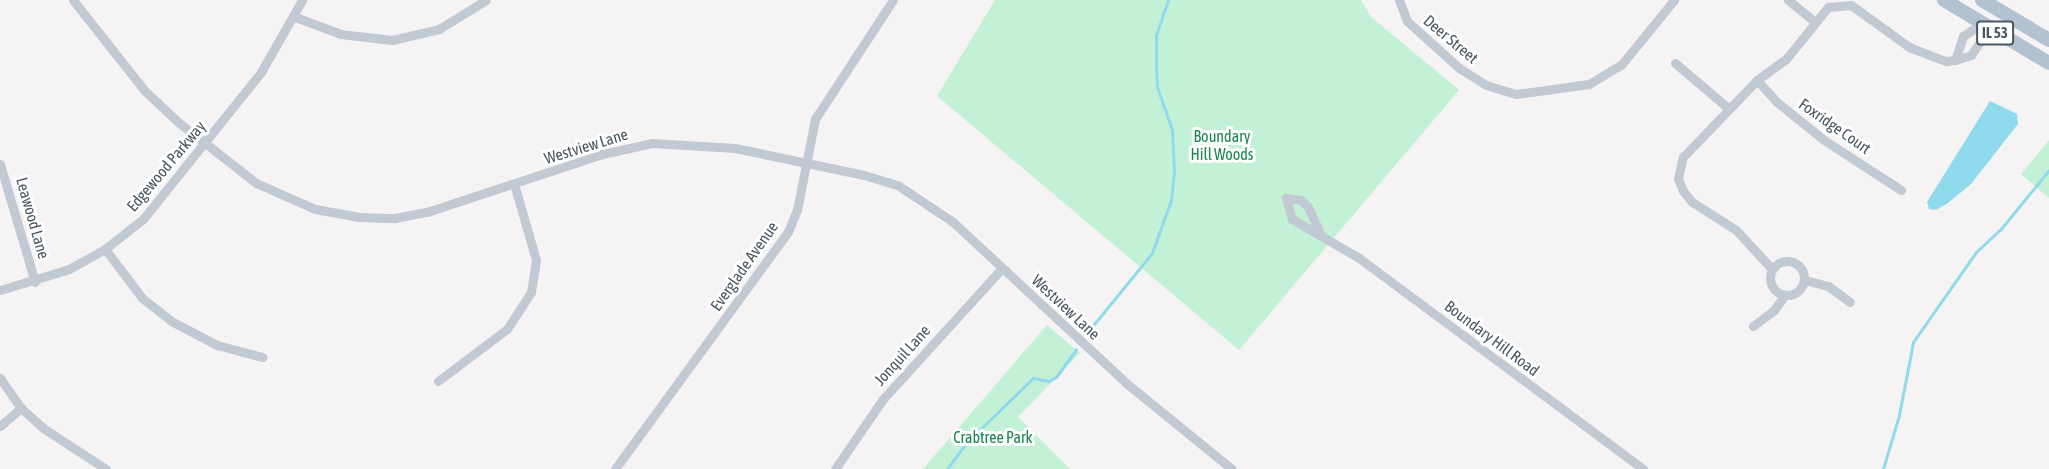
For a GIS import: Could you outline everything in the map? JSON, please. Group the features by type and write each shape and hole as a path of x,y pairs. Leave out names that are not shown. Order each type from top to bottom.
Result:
{"main road":[{"name":"IL 53","path":"1944,0 2049,63"},
{"name":"IL 53","path":"1982,0 2049,40"}],"street":[{"name":"Westview Lane","path":"73,0 144,90 205,144 275,194 336,214 395,218 416,214 602,154 652,143 719,145 880,179 920,197 953,222 1151,406 1232,469"},
{"name":"Edgewood Parkway","path":"0,290 35,282 105,249 143,219 261,72 295,17 302,0"},
{"path":"295,17 341,34 392,40 439,29 486,0"},
{"name":"Everglade Avenue","path":"615,469 788,232 797,210 806,163 822,104 877,29 893,0"},
{"name":"Deer Street","path":"1399,0 1407,21 1459,68 1486,85 1516,94 1548,92 1597,79 1620,65 1674,0"},
{"path":"1788,0 1814,21"},
{"path":"1773,269 1736,230 1692,202 1678,178 1683,157 1756,80 1786,59 1814,21 1828,7 1851,5 1929,58 1955,60 1971,55 1983,37 1981,24 1963,36 1955,60"},
{"path":"1675,63 1728,108"},
{"name":"Foxridge Court","path":"1756,80 1777,102 1824,140 1901,190"},
{"name":"Leawood Lane","path":"0,164 35,282"},
{"path":"438,381 507,329 531,292 536,260 514,184"},
{"name":"Boundary Hill Road","path":"1321,235 1359,258 1642,469"},
{"path":"105,249 142,298 173,322 217,345 262,357"},
{"path":"1753,326 1774,310 1785,295 1800,289 1804,279 1802,268 1793,261 1781,261 1773,269 1772,285 1785,295"},
{"name":"Jonquil Lane","path":"835,469 883,399 1002,268"},
{"path":"1804,279 1828,286 1850,302"},
{"path":"0,378 21,408 58,440 106,469"},
{"path":"0,426 21,408"}],"green space":[{"name":"Boundary Hill Woods","path":"995,0 1361,0 1371,17 1459,90 1239,350 937,96"},
{"path":"2049,140 2049,198 2021,174"},
{"name":"Crabtree Park","path":"1047,325 1080,353 1018,417 1070,469 923,469"}],"water":[{"path":"1990,101 2017,114 2018,124 1971,184 1948,203 1936,210 1929,209 1927,202"}],"waterway":[{"path":"1086,334 1152,253 1171,200 1174,170 1172,130 1157,87 1156,66 1156,35 1168,0"},
{"path":"1883,469 1899,415 1913,342 1976,252 2000,230 2049,170"},
{"path":"947,469 966,443 1033,378 1049,381 1056,377 1076,349"}]}
